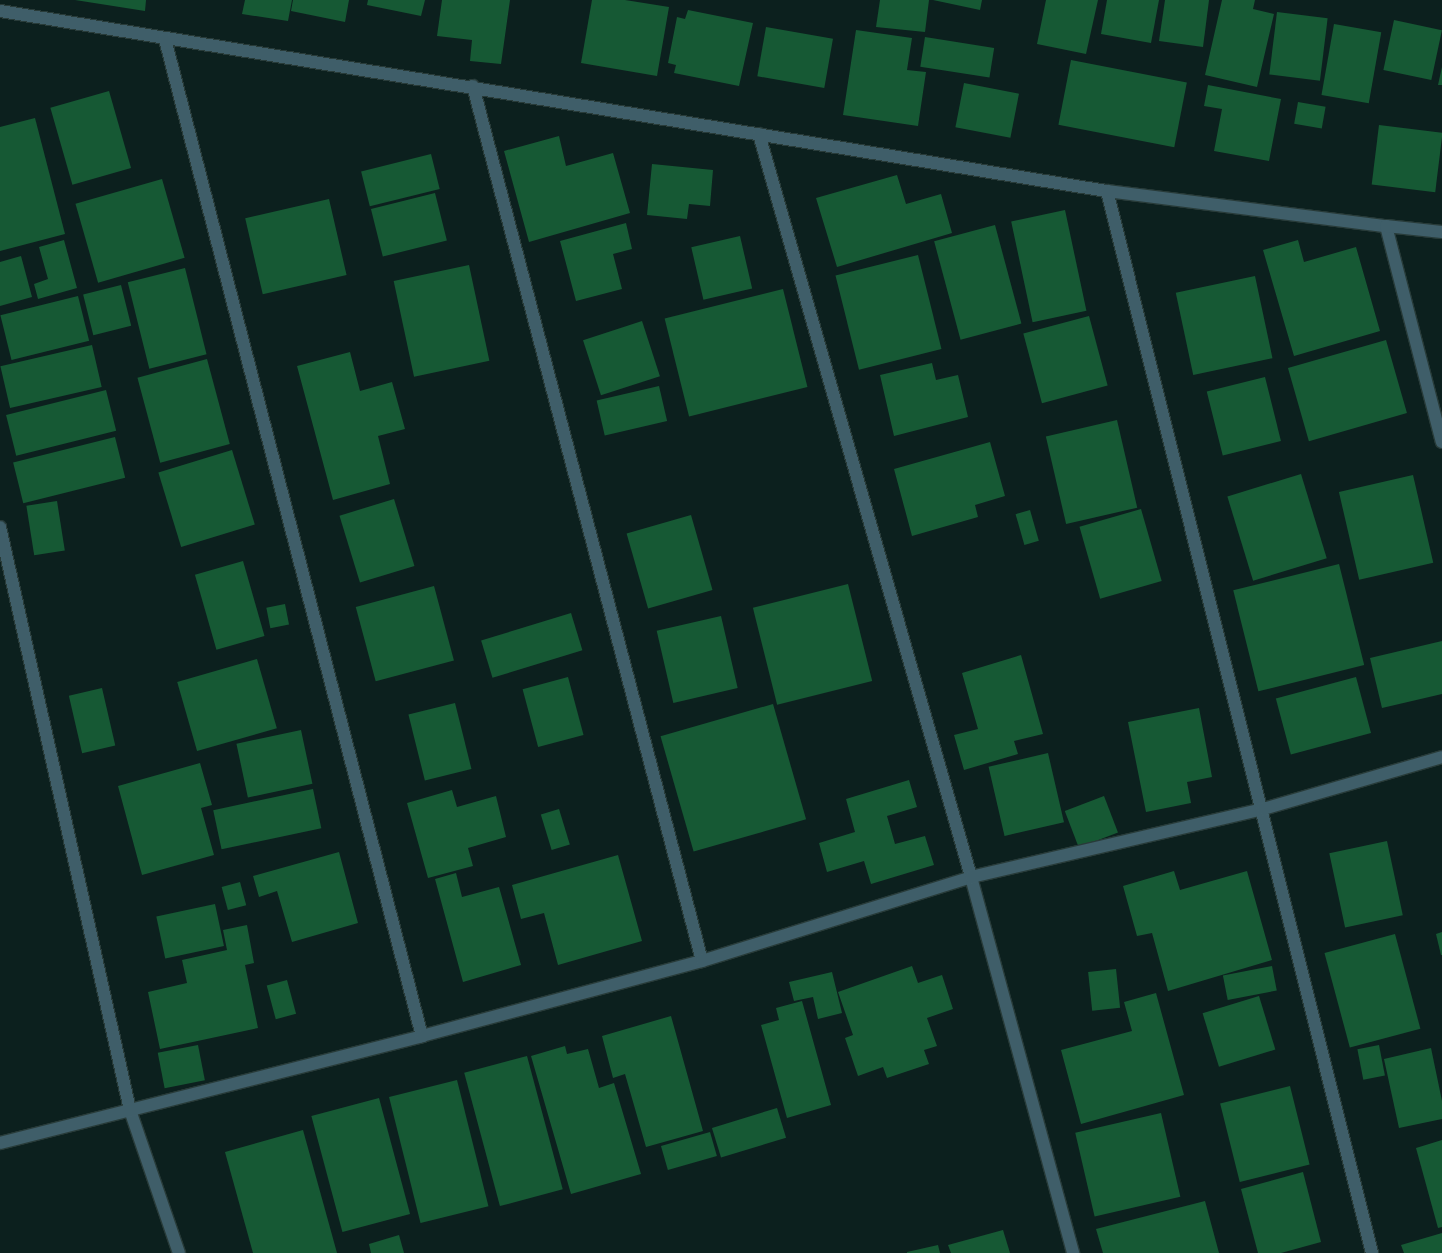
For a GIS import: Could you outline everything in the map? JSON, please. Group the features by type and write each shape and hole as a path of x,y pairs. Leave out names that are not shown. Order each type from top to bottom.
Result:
{"street":[{"path":"0,11 165,39 473,86 1107,191 1442,232"},
{"path":"165,39 422,1036"},
{"path":"473,86 702,961"},
{"path":"759,134 971,877 1073,1253"},
{"path":"1107,191 1263,809 1372,1253"},
{"path":"1386,226 1442,442"},
{"path":"0,527 130,1110 179,1253"},
{"path":"0,1143 422,1036 702,961 971,877 1263,809 1442,757"}],"building":[{"path":"75,0 146,0 145,11"},
{"path":"245,0 292,0 288,21 242,14"},
{"path":"293,0 349,0 345,22 291,11"},
{"path":"368,0 425,0 421,16 367,5"},
{"path":"442,0 510,0 501,64 470,61 472,40 437,36"},
{"path":"592,0 625,0 669,7 657,76 581,63"},
{"path":"880,0 929,0 925,32 876,27"},
{"path":"933,0 982,0 980,10"},
{"path":"1046,0 1098,0 1086,54 1037,44"},
{"path":"1107,0 1159,0 1151,43 1101,34"},
{"path":"1165,0 1209,0 1203,47 1159,41"},
{"path":"1222,0 1255,0 1253,9 1274,14 1257,87 1205,75"},
{"path":"688,10 753,23 739,86 674,73 676,65 668,63 677,17 685,19"},
{"path":"1277,12 1328,18 1320,81 1269,75"},
{"path":"1394,20 1442,30 1431,80 1383,70"},
{"path":"1334,24 1381,32 1369,103 1321,95"},
{"path":"766,27 833,39 824,88 757,76"},
{"path":"856,30 912,38 907,70 926,72 918,126 843,115"},
{"path":"925,37 994,48 989,78 920,67"},
{"path":"1071,60 1187,83 1174,147 1058,125"},
{"path":"1442,67 1442,85 1438,85"},
{"path":"964,83 1019,94 1010,138 955,127"},
{"path":"1208,85 1281,99 1269,161 1214,151 1222,109 1204,106"},
{"path":"109,91 131,168 72,185 50,108"},
{"path":"1298,102 1326,107 1322,129 1294,124"},
{"path":"35,118 65,234 0,251 0,127"},
{"path":"1379,125 1442,133 1435,192 1372,185"},
{"path":"559,136 566,166 613,153 630,213 529,242 504,151"},
{"path":"431,154 440,189 370,206 361,171"},
{"path":"652,164 713,170 710,206 689,204 687,219 647,215"},
{"path":"897,175 906,204 941,194 952,233 837,267 816,198"},
{"path":"162,179 185,258 98,283 75,204"},
{"path":"435,193 447,241 383,257 371,209"},
{"path":"329,199 347,275 263,294 245,218"},
{"path":"1065,210 1086,311 1033,322 1011,221"},
{"path":"626,223 632,249 613,254 622,289 576,301 560,241"},
{"path":"995,225 1021,324 961,340 934,241"},
{"path":"740,236 752,289 703,300 691,247"},
{"path":"64,240 77,288 38,299 34,284 48,279 39,247"},
{"path":"1298,240 1304,262 1356,247 1380,331 1294,356 1263,250"},
{"path":"918,255 941,349 859,370 836,276"},
{"path":"21,256 32,297 0,306 0,262"},
{"path":"469,265 489,361 414,377 394,281"},
{"path":"185,268 207,354 149,369 128,282"},
{"path":"1255,276 1272,358 1193,375 1176,293"},
{"path":"121,285 131,326 93,335 83,294"},
{"path":"783,289 807,387 689,417 665,319"},
{"path":"78,296 89,341 12,360 0,315"},
{"path":"1089,316 1108,386 1042,403 1023,334"},
{"path":"642,321 660,376 601,395 583,340"},
{"path":"1386,340 1407,413 1309,441 1288,368"},
{"path":"92,345 102,387 10,408 0,366"},
{"path":"350,352 360,391 392,382 405,429 378,436 390,484 333,500 297,366"},
{"path":"207,359 230,444 160,463 137,378"},
{"path":"932,363 936,380 958,375 968,417 894,436 880,375"},
{"path":"1265,377 1281,441 1223,456 1207,392"},
{"path":"659,386 667,421 605,435 597,400"},
{"path":"106,390 116,431 16,456 6,415"},
{"path":"1117,420 1137,508 1066,524 1046,436"},
{"path":"115,437 125,478 23,503 13,462"},
{"path":"990,442 1005,496 975,505 978,517 912,536 894,469"},
{"path":"232,450 255,525 181,547 158,473"},
{"path":"1301,474 1327,558 1253,581 1227,497"},
{"path":"1413,475 1433,563 1359,580 1339,492"},
{"path":"394,499 414,566 360,583 339,516"},
{"path":"57,501 65,550 34,555 26,506"},
{"path":"1141,509 1162,581 1100,599 1079,527"},
{"path":"1030,510 1039,541 1024,545 1016,514"},
{"path":"691,515 712,590 648,608 627,533"},
{"path":"243,561 264,636 216,650 195,575"},
{"path":"1339,564 1364,665 1258,691 1233,590"},
{"path":"848,584 872,681 777,705 753,608"},
{"path":"434,586 454,660 376,681 356,607"},
{"path":"285,604 289,625 270,628 266,608"},
{"path":"571,613 582,650 493,678 481,640"},
{"path":"721,616 738,688 673,703 657,631"},
{"path":"1442,641 1442,694 1382,708 1370,658"},
{"path":"1021,655 1043,734 1014,741 1018,754 964,770 954,735 978,729 962,673"},
{"path":"257,659 277,728 197,751 177,682"},
{"path":"568,677 584,735 538,747 523,689"},
{"path":"1356,677 1371,733 1291,755 1276,698"},
{"path":"102,688 115,745 82,753 69,696"},
{"path":"455,703 471,769 425,781 408,715"},
{"path":"773,704 806,819 694,852 661,736"},
{"path":"1199,708 1212,777 1187,782 1191,803 1146,812 1128,722"},
{"path":"301,730 312,784 248,798 236,744"},
{"path":"1048,753 1064,822 1005,836 989,767"},
{"path":"200,763 212,805 201,808 214,855 142,875 118,786"},
{"path":"909,780 917,807 887,816 895,844 925,836 934,865 871,884 864,861 827,872 819,843 855,832 846,799"},
{"path":"313,789 321,828 222,849 213,810"},
{"path":"452,790 457,807 496,796 506,837 468,848 473,866 428,878 407,803"},
{"path":"1104,796 1118,832 1079,847 1065,811"},
{"path":"559,809 570,844 552,850 541,815"},
{"path":"1387,841 1403,915 1345,928 1329,853"},
{"path":"339,852 358,923 292,942 277,891 259,897 253,876"},
{"path":"618,855 642,941 558,965 544,913 521,919 512,885"},
{"path":"1174,871 1180,890 1247,871 1272,960 1168,991 1152,933 1137,936 1123,886"},
{"path":"456,873 462,897 499,887 521,965 463,982 435,879"},
{"path":"240,882 246,905 228,910 222,887"},
{"path":"215,904 224,946 165,959 156,916"},
{"path":"247,925 254,963 245,965 258,1028 160,1049 148,992 187,983 182,960 227,950 223,930"},
{"path":"1442,932 1442,955 1441,955 1436,934"},
{"path":"1395,934 1420,1029 1350,1048 1324,953"},
{"path":"912,966 918,983 942,975 953,1009 927,1018 937,1046 924,1050 929,1064 887,1078 883,1067 858,1076 845,1038 853,1035 838,992"},
{"path":"1272,966 1277,991 1228,1000 1223,976"},
{"path":"1116,969 1120,1008 1092,1011 1088,972"},
{"path":"832,972 842,1013 818,1019 813,997 794,1001 789,982"},
{"path":"287,980 296,1014 276,1019 267,985"},
{"path":"1156,993 1184,1095 1081,1124 1061,1050 1132,1031 1124,1002"},
{"path":"1259,996 1275,1050 1219,1067 1203,1013"},
{"path":"802,1001 831,1105 787,1118 761,1025 779,1020 776,1008"},
{"path":"671,1016 703,1131 646,1147 625,1074 613,1078 602,1036"},
{"path":"198,1045 205,1080 165,1088 158,1053"},
{"path":"1379,1045 1385,1075 1363,1080 1357,1049"},
{"path":"565,1046 567,1054 588,1049 599,1088 614,1083 641,1174 571,1194 531,1056"},
{"path":"1431,1048 1442,1101 1442,1119 1399,1128 1384,1059"},
{"path":"527,1056 563,1189 500,1206 464,1073"},
{"path":"457,1080 488,1206 421,1223 389,1097"},
{"path":"1290,1086 1310,1165 1240,1182 1220,1103"},
{"path":"379,1098 410,1214 342,1232 311,1116"},
{"path":"777,1108 786,1138 721,1158 712,1128"},
{"path":"1161,1113 1180,1197 1095,1217 1075,1133"},
{"path":"303,1130 337,1253 253,1253 225,1152"},
{"path":"710,1132 717,1156 668,1170 661,1146"},
{"path":"1442,1140 1442,1227 1438,1228 1416,1148"},
{"path":"1303,1172 1321,1242 1281,1253 1258,1253 1241,1189"},
{"path":"1205,1201 1219,1253 1103,1253 1096,1229"},
{"path":"1003,1230 1010,1253 951,1253 948,1245"},
{"path":"1442,1233 1442,1253 1404,1253 1401,1245"},
{"path":"399,1235 404,1253 371,1253 369,1244"},
{"path":"938,1245 940,1253 907,1253 907,1252"}]}
